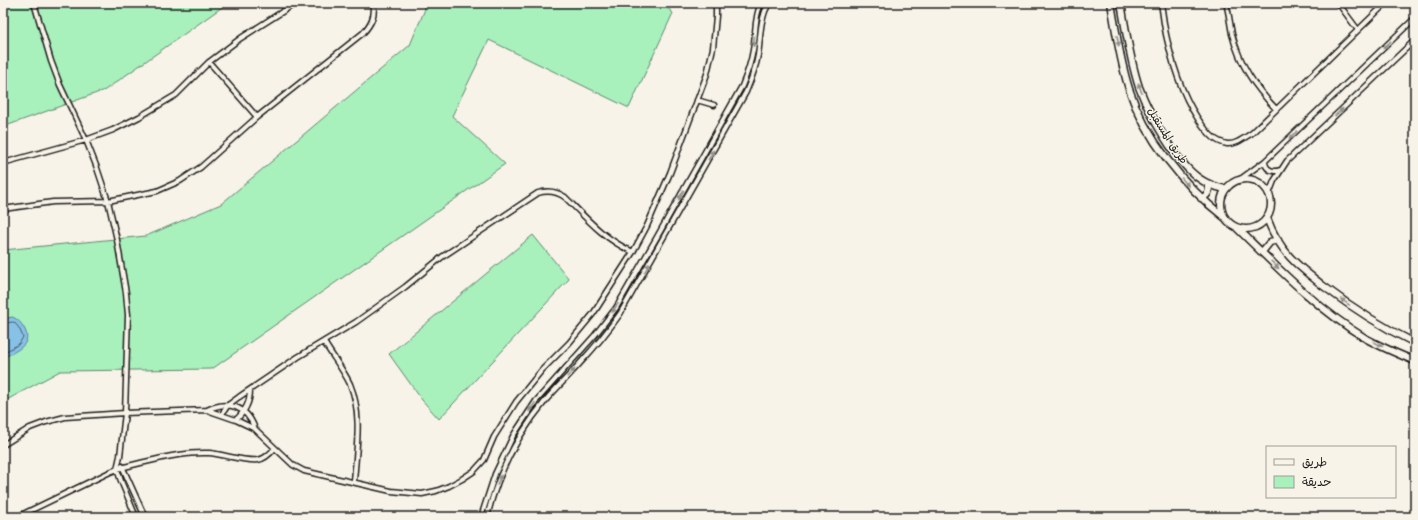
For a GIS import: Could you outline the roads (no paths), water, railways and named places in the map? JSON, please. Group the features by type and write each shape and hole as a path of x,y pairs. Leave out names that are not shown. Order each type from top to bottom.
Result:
{"main road":[{"name":"طريق المستقبل","path":"1111,3 1121,58 1129,90 1142,120 1181,177 1201,198 1224,217"},
{"name":"طريق المستقبل","path":"1120,3 1139,87 1151,116 1187,167 1196,176 1207,183 1225,190"},
{"path":"1237,228 1251,229 1263,223 1267,218 1271,203 1269,194 1266,188 1256,181 1245,179 1229,185 1222,195 1220,206 1224,217 1301,289 1341,322 1365,338 1415,361"},
{"path":"1201,198 1208,192 1209,189 1207,183"},
{"path":"1267,218 1270,227 1291,258 1337,296 1378,324 1415,343"},
{"path":"1262,252 1270,242 1278,240"}],"street":[{"path":"34,3 51,61 60,85 86,140 97,168 108,201 117,240 126,293 128,315 125,413 120,461 117,469 135,516 142,511"},
{"path":"3,162 86,140 113,130 139,117 171,98 209,62 241,38 296,3"},
{"path":"3,209 53,202 108,201 157,191 180,181 214,156 257,117 363,33 370,25 374,16 373,3"},
{"path":"3,445 30,428 65,417 207,410 222,414 255,429 294,465 304,471 391,491 422,494 436,491 462,479 484,460 494,437 516,402 542,370 569,344 593,314 633,252 647,226 660,200 707,74 713,48 716,3"},
{"path":"481,517 503,454 524,418 550,384 582,350 616,308 742,86 752,56 756,18 761,3"},
{"path":"487,517 502,472 521,435 546,400 602,339 620,314 663,241 746,92 758,57 762,18 769,3"},
{"path":"1161,3 1167,38 1180,83 1188,102 1194,114 1212,137 1228,144 1235,144 1252,133 1386,3"},
{"path":"1226,3 1232,33 1246,72 1260,92 1276,109"},
{"path":"1338,3 1358,30"},
{"path":"1239,180 1265,161 1415,18"},
{"path":"1265,161 1265,165 1270,171 1278,171 1415,40"},
{"path":"209,62 257,117"},
{"path":"697,100 714,105"},
{"path":"1269,194 1274,180 1281,168"},
{"path":"222,414 228,405 286,365 381,305 455,248 533,195 543,191 558,192 565,196 601,233 616,244 633,252"},
{"path":"657,237 663,241"},
{"path":"324,342 349,383 356,402 358,423 354,482"},
{"path":"236,420 244,412 248,404 250,390"},
{"path":"207,410 213,407 228,405 234,406 249,417 255,429"},
{"path":"18,517 123,467 173,456 196,453 220,454 259,460 275,448"},
{"path":"120,461 145,517"},
{"path":"122,484 129,482"}],"water":[{"path":"12,317 18,320 23,326 27,339 22,347 3,358 3,319"}]}
